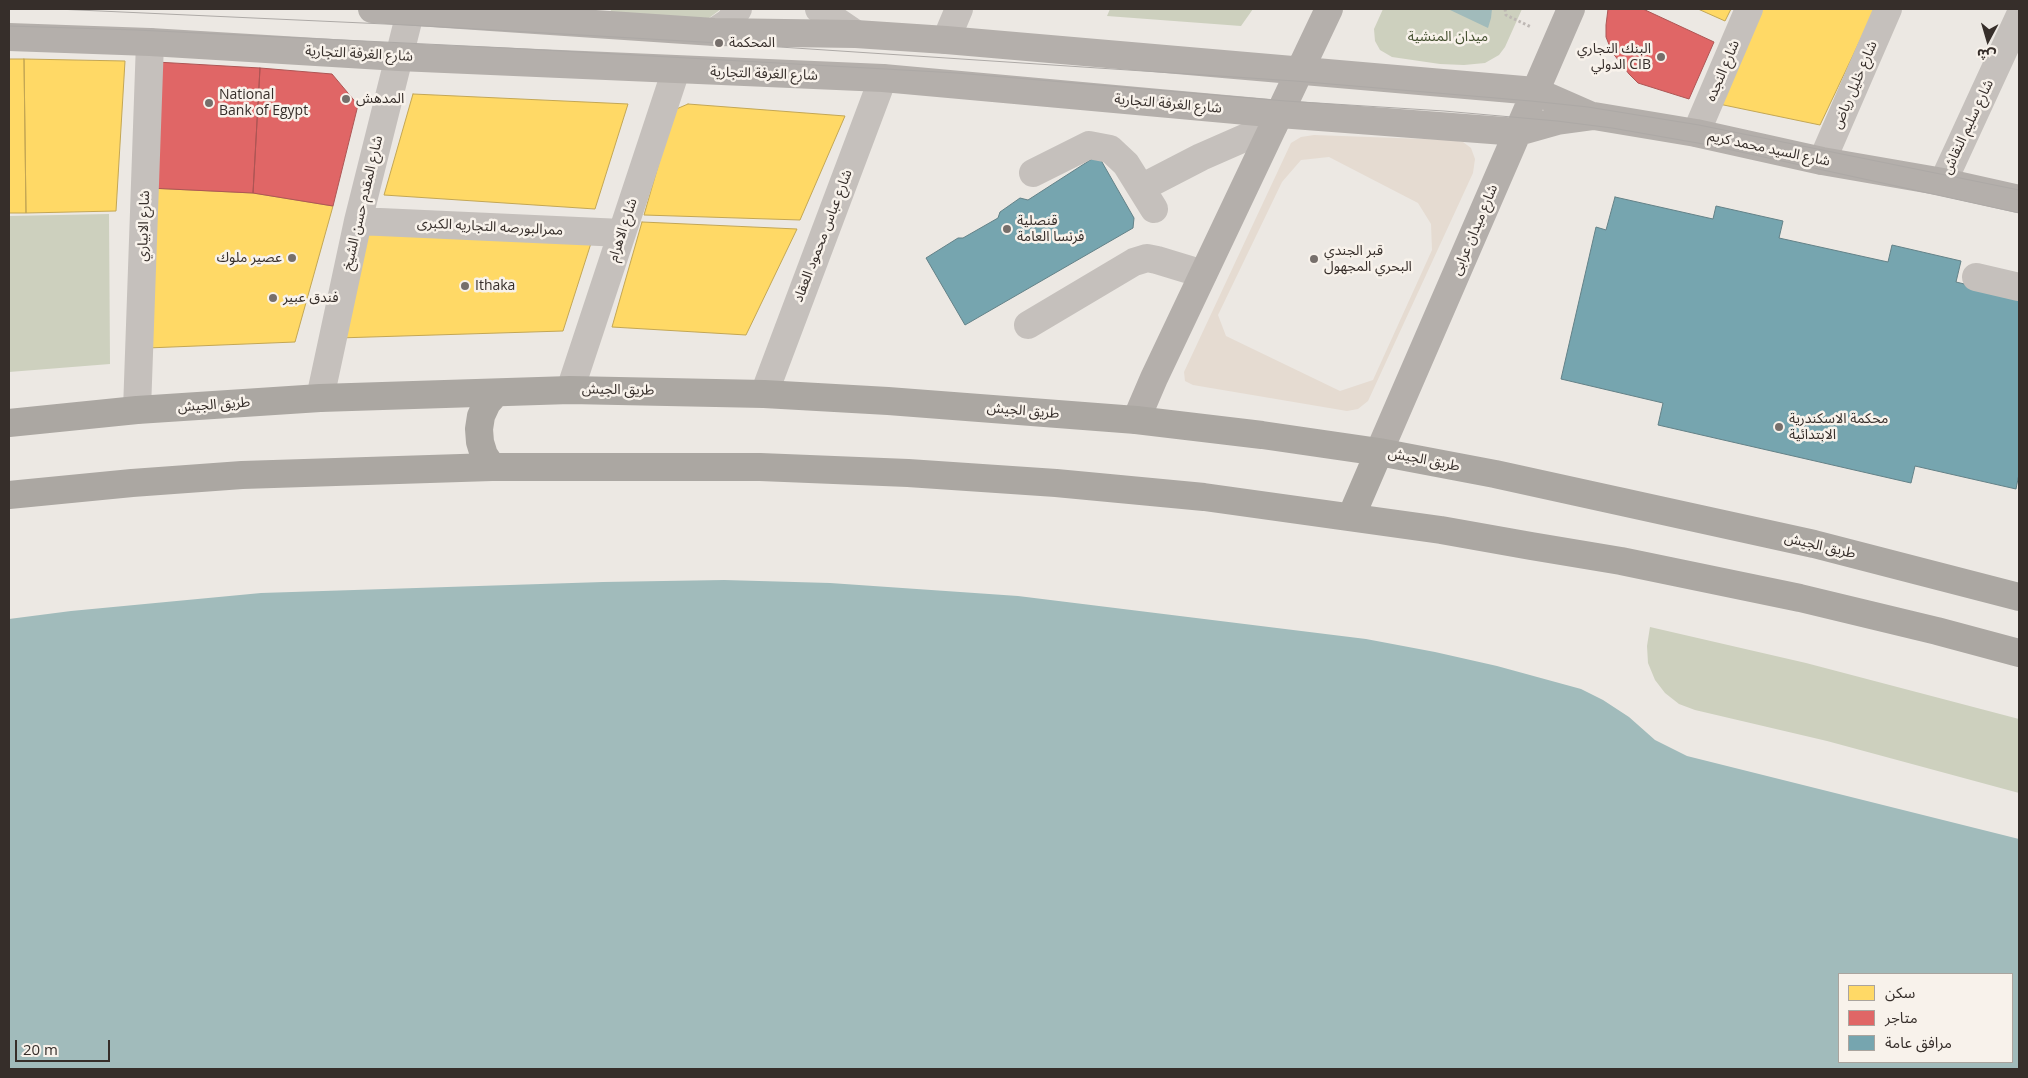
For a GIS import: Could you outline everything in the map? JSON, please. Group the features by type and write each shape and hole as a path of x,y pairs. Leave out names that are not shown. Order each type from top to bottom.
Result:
{"highway":[{"name":"طريق الجيش","path":"9,424 136,410 320,398 570,390 764,394 898,401 1136,420 1262,435 1379,452 1603,497 1786,538 2019,597"},
{"path":"492,467 484,455 479,429 484,410 496,393"},
{"path":"1350,517 1379,452"},
{"path":"9,495 242,475 492,467 760,467 908,473 1056,483 1194,496 1350,517 1522,544 1701,578 1928,629 2019,653"}],"main road":[{"path":"372,9 411,10 714,32 856,34 946,40 1536,91 1594,116"},
{"path":"1136,420 1329,9"},
{"name":"شارع ميدان عرابى","path":"1379,452 1571,9"},
{"name":"شارع الغرفة التجارية","path":"9,37 150,42 399,57 676,70 883,78 1277,120 1518,132"},
{"name":"شارع السيد محمد كريم","path":"1518,132 1557,121 1594,116 1696,133 1822,161 1943,182 2019,199"}],"street":[{"path":"714,32 729,22 738,9"},
{"path":"819,9 856,34"},
{"path":"946,40 959,9"},
{"name":"شارع النجده","path":"1696,133 1749,9"},
{"name":"شارع خليل رياض","path":"1822,161 1888,9"},
{"name":"شارع المقدم حسن الشيخ","path":"320,398 358,221 411,10"},
{"name":"شارع سليم النقاش","path":"1943,182 2014,16"},
{"name":"شارع الابياري","path":"136,410 150,42"},
{"name":"شارع الاهرام","path":"570,390 676,70"},
{"name":"شارع عباس محمود العقاد","path":"764,394 883,78"},
{"path":"1033,174 1089,145 1110,149 1126,164 1148,198 1202,157 1277,120"},
{"name":"ممرالبورصه التجاريه الكبرى","path":"358,221 622,233"},
{"path":"1028,325 1134,262 1147,258 1203,274"},
{"path":"1976,277 2019,287"}],"green space":[{"path":"611,9 721,9 709,18 610,16"},
{"path":"1110,9 1253,9 1241,26 1107,16"},
{"name":"ميدان المنشية","path":"1383,9 1522,9 1505,47 1499,55 1485,63 1464,65 1440,64 1392,57 1380,50 1375,41 1374,29"},
{"path":"109,214 110,364 9,372 9,216"},
{"path":"1650,627 1806,663 2019,719 2019,793 1827,741 1695,710 1679,704 1665,693 1655,680 1648,663 1647,646"}],"shaded area":[{"path":"1314,135 1452,140 1463,142 1471,148 1475,159 1473,173 1368,401 1358,409 1347,411 1193,385 1185,381 1184,372 1291,143 1301,137","holes":["1329,157 1418,203 1431,224 1432,250 1373,380 1340,391 1226,336 1218,315 1282,182 1301,160"]}],"water":[{"path":"1448,9 1492,9 1488,28"},
{"path":"724,580 830,583 1018,596 1366,639 1497,666 1581,689 1603,700 1629,717 1655,740 1687,756 2019,839 2019,1069 9,1069 9,619 71,611 261,593 603,582"}],"building: سكن":[{"path":"1698,9 1731,9 1725,21"},
{"path":"1758,9 1875,9 1820,125 1714,103"},
{"path":"9,59 24,59 26,213 9,213"},
{"path":"24,59 125,61 116,211 26,213"},
{"path":"413,94 628,104 595,209 384,195"},
{"path":"688,104 845,116 800,220 644,215 674,110"},
{"path":"149,188 253,193 333,206 295,342 147,348"},
{"path":"642,222 797,229 746,335 612,327"},
{"name":"Ithaka","path":"370,229 592,240 563,331 338,338"}],"building: متاجر":[{"name":"البنك التجاري الدولي CIB","path":"1608,9 1643,9 1714,42 1689,99 1638,83 1629,74 1612,52 1606,37"},
{"path":"156,62 260,68 253,193 149,188"},
{"path":"260,68 332,74 358,105 333,206 253,193"}],"building: مرافق عامة":[{"path":"1098,155 1134,218 1133,228 965,325 926,258 958,238 963,238 998,218 1000,212 1020,198 1028,200"},
{"path":"1615,197 1713,219 1716,206 1783,221 1779,238 1888,262 1892,245 1961,261 1956,282 2019,297 2019,474 2016,489 1915,466 1911,483 1658,425 1663,403 1561,379 1596,227 1606,230"}],"tram line":[{"path":"56,9 407,25 719,43 1295,81 1531,101 1588,107 1699,125 2019,190"},
{"path":"9,26 137,30 508,48 957,73 1286,101 1444,111 1557,121 1612,128 1709,145 2019,213"}],"place":[{"name":"المحكمة","path":"719,43"},
{"name":"البنك التجاري الدولي CIB","path":"1661,57"},
{"name":"المدهش","path":"346,99"},
{"name":"National Bank of Egypt","path":"209,103"},
{"name":"قنصلية فرنسا العامة","path":"1007,229"},
{"name":"عصير ملوك","path":"292,258"},
{"name":"قبر الجندي البحري المجهول","path":"1314,259"},
{"name":"Ithaka","path":"465,286"},
{"name":"فندق عبير","path":"273,298"},
{"name":"محكمة الاسكندرية الابتدائية","path":"1779,427"}]}
